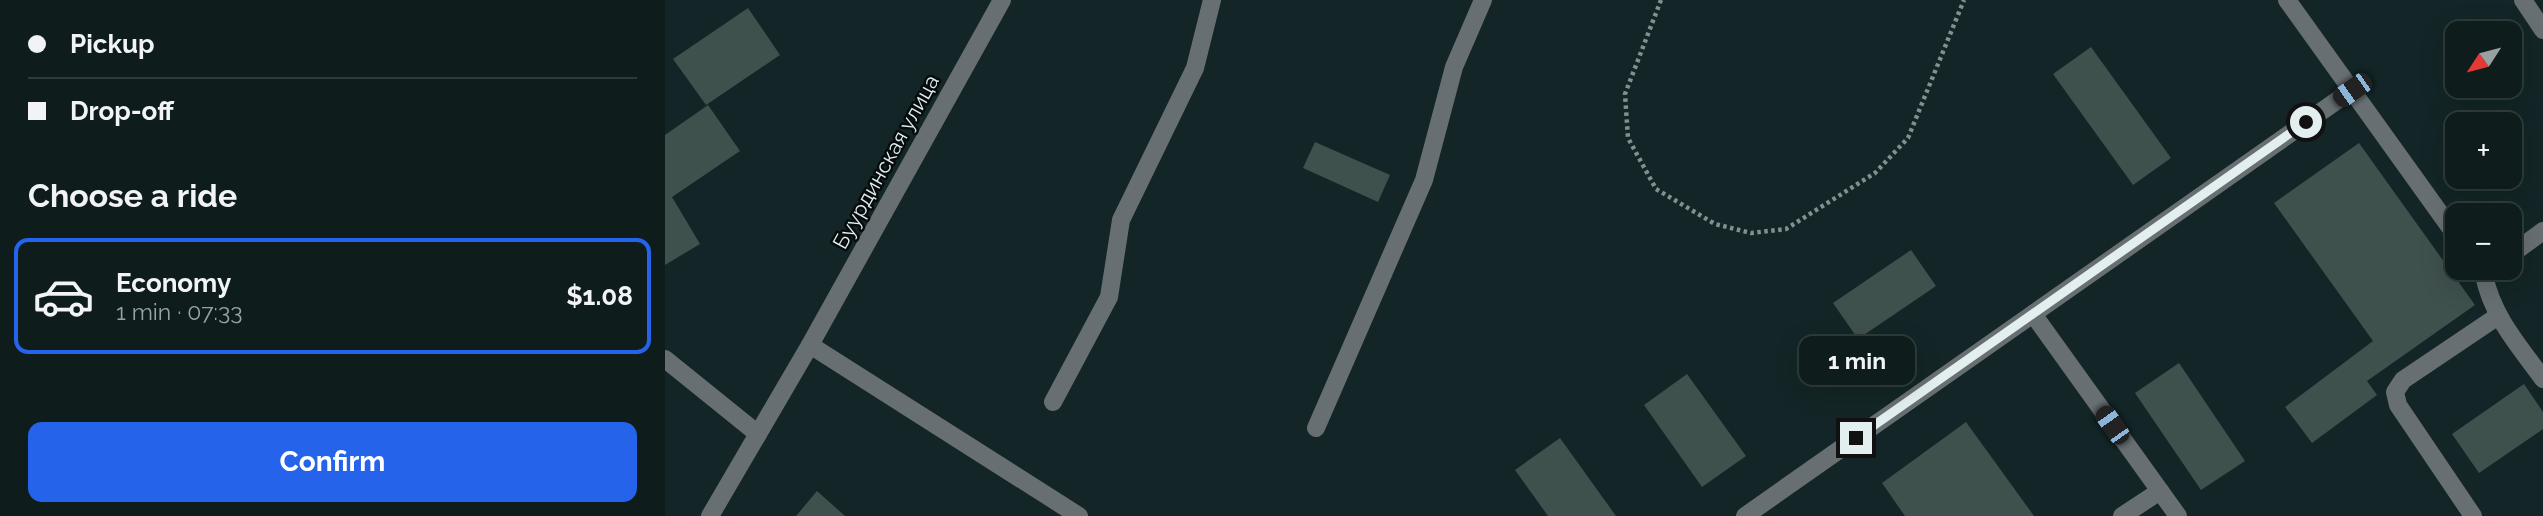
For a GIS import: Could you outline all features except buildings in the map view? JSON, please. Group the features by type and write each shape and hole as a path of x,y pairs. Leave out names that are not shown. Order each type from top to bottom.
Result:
{"street":[{"name":"Буурдинская улица","path":"710,516 810,345 1002,0"},
{"path":"1053,401 1109,297 1121,220 1195,68 1212,0"},
{"path":"1315,428 1424,180 1454,67 1483,0"},
{"path":"2287,0 2445,220"},
{"path":"2523,0 2543,30"},
{"path":"1745,516 2352,90"},
{"path":"2522,247 2543,232"},
{"path":"2487,280 2488,296 2498,316 2543,379"},
{"path":"2033,314 2178,516"},
{"path":"2473,516 2398,405 2395,392 2403,380 2498,316"},
{"path":"810,345 1079,516"},
{"path":"665,359 758,434"},
{"path":"2122,516 2160,491"}],"path":[{"path":"1661,0 1625,94 1628,138 1656,189 1715,224 1751,233 1786,229 1875,173 1908,138 1964,0"}],"route":[{"path":"1856,438 2306,122"}]}
